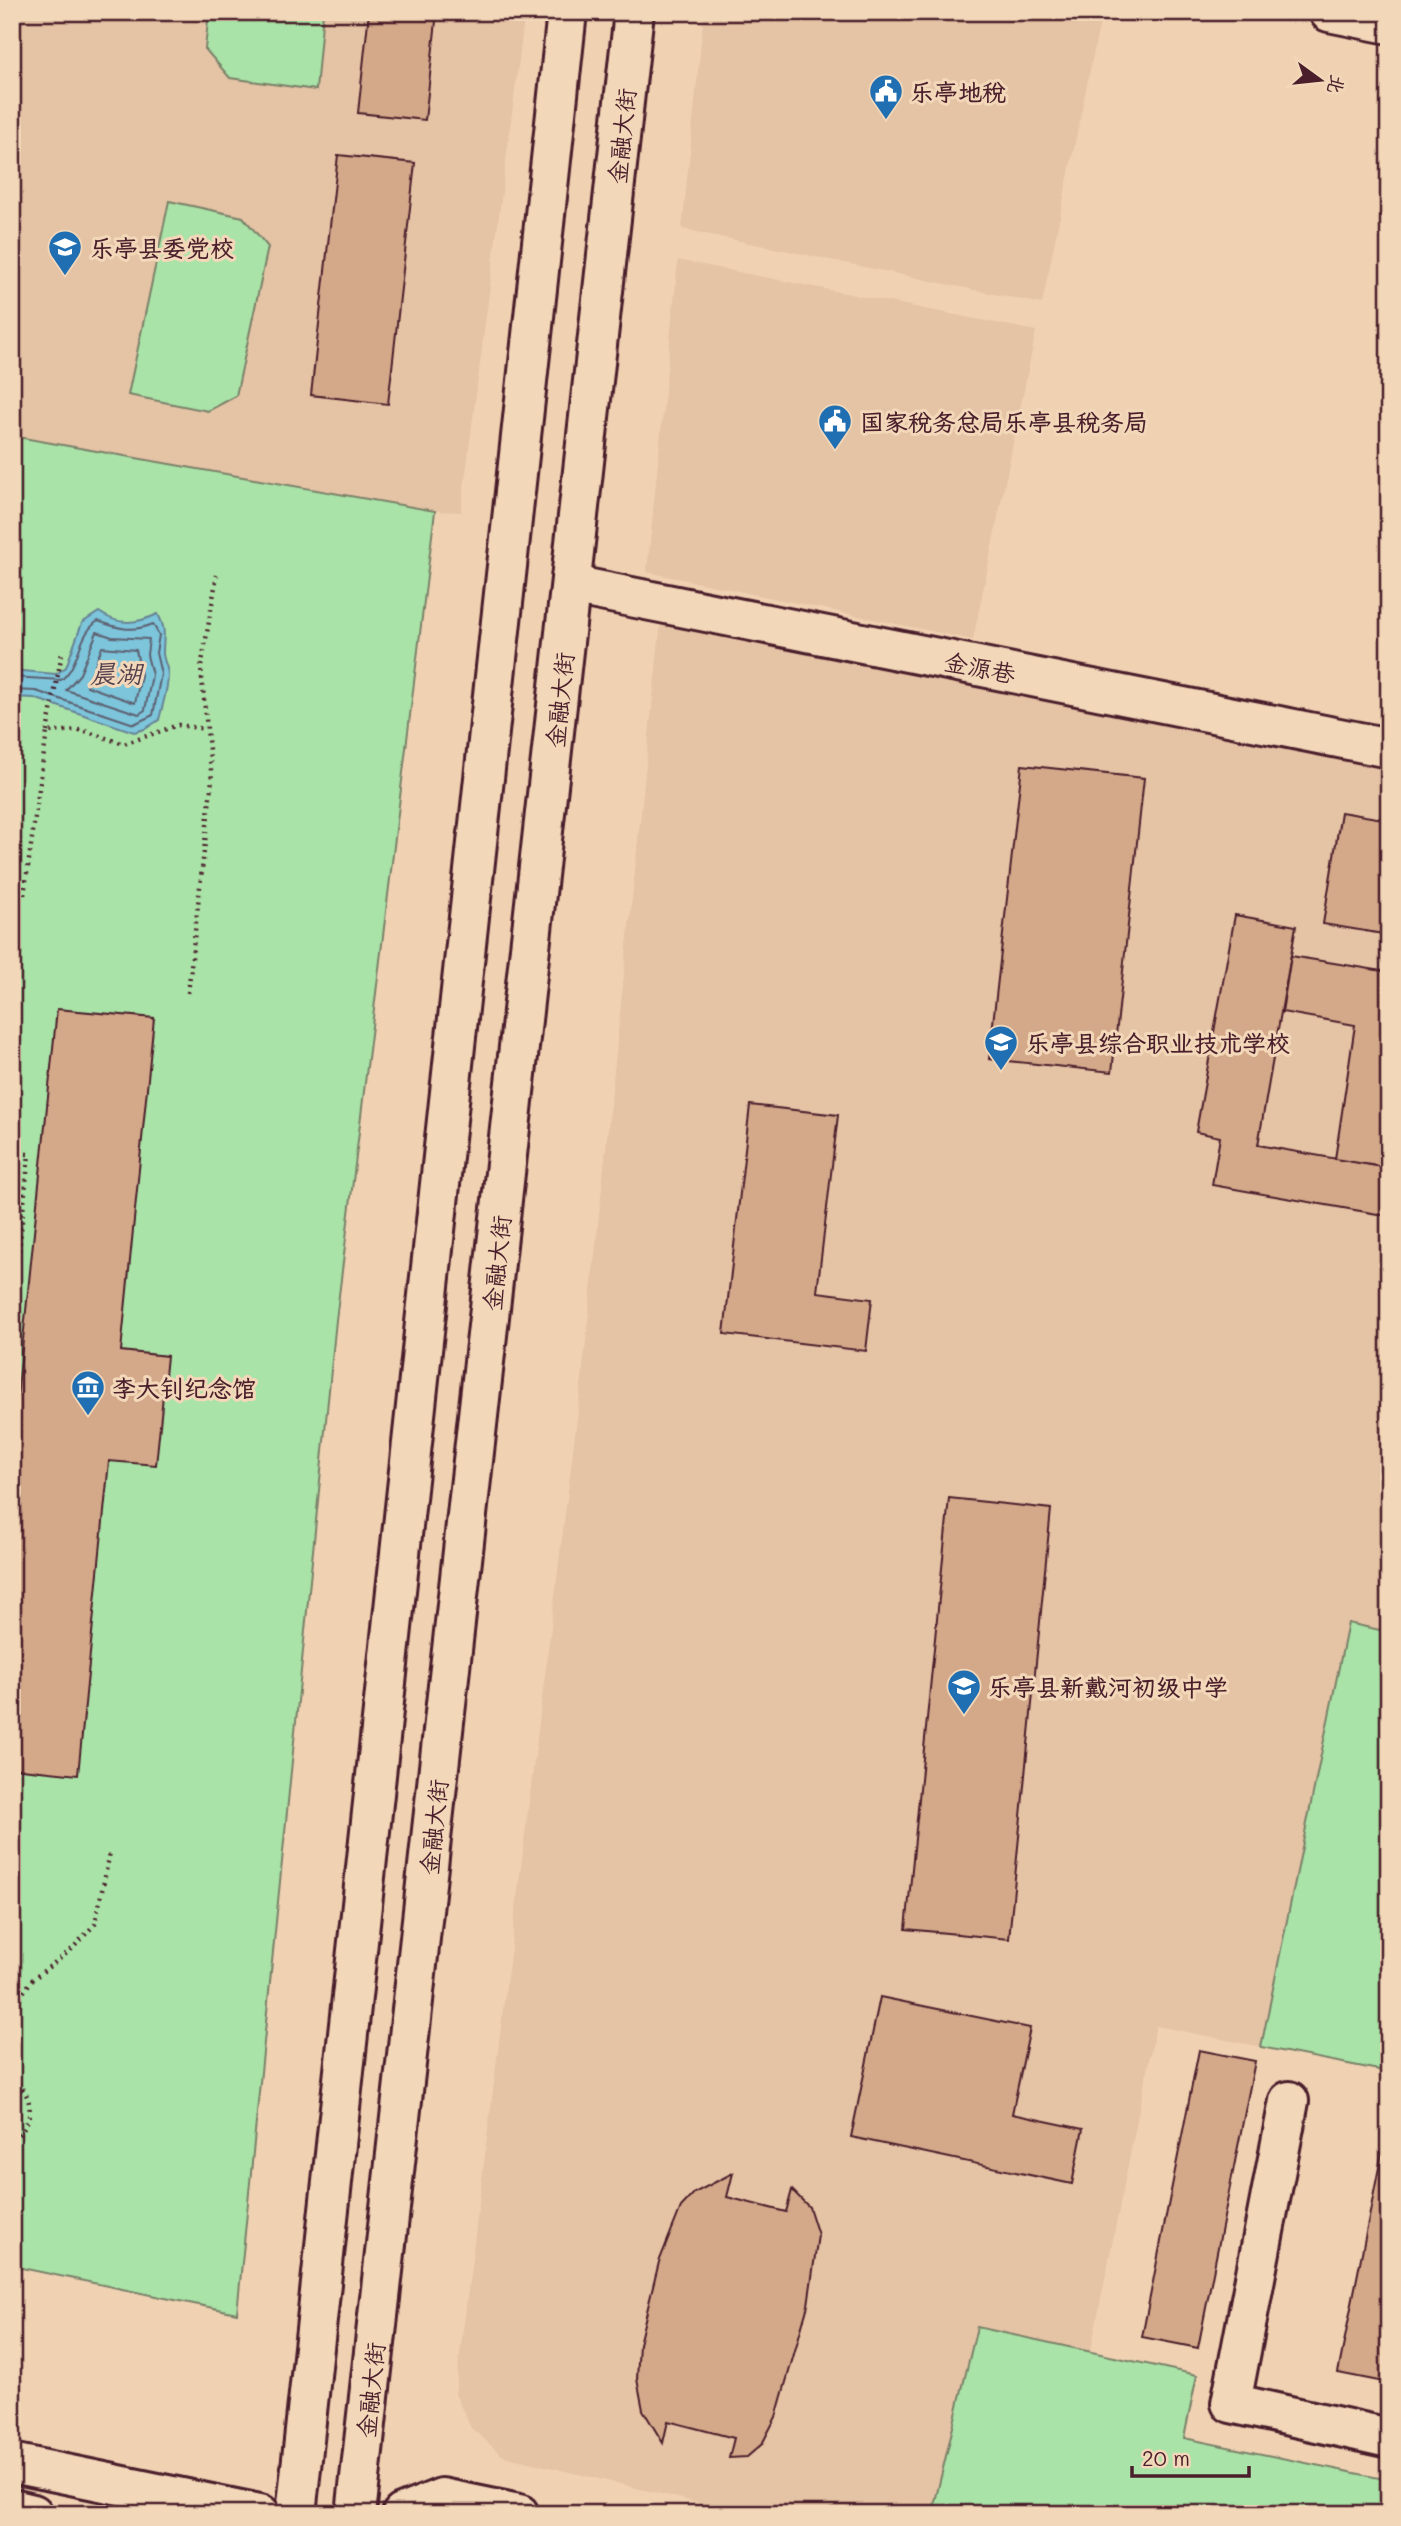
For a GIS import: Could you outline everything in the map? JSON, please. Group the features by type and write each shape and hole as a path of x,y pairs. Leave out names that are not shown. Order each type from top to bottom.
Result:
{"main road":[{"path":"296,2514 567,12"},
{"name":"金融大街","path":"356,2514 634,12"},
{"path":"1329,12 1389,24"},
{"name":"金源巷","path":"571,586 1389,748"},
{"path":"1289,2101 1231,2403 1389,2438"},
{"path":"12,2463 260,2514"},
{"path":"402,2514 442,2498 519,2514"},
{"path":"12,2510 33,2514"}],"path":[{"path":"188,993 212,780 201,668 217,575"},
{"path":"24,895 48,722 62,653"},
{"path":"47,732 82,730 124,744 178,724 205,729"},
{"path":"12,1153 29,1154 18,1259 12,1258"},
{"path":"12,2039 20,1997 32,1980 71,1950 96,1924 110,1853"},
{"path":"12,2079 23,2089 30,2111 23,2132 12,2140"}],"shaded area":[{"path":"12,12 525,12 461,512 435,511 12,436"},
{"name":"乐亭地税","path":"704,12 1102,12 1042,304 682,229"},
{"name":"国家税务总局乐亭县税务局","path":"678,260 1036,331 973,640 647,572"},
{"path":"661,620 1389,766 1389,2072 1156,2026 1090,2354 977,2327 932,2514 744,2514 503,2456 471,2428 455,2394 582,1378"}],"green space":[{"path":"209,12 323,12 316,90 230,78 205,49"},
{"path":"169,201 243,217 268,247 236,396 208,411 128,395"},
{"name":"李大钊纪念馆","path":"12,436 435,511 336,1320 237,2313 12,2266"},
{"path":"1348,1623 1389,1632 1389,2072 1261,2047"},
{"path":"977,2327 1197,2375 1184,2438 1389,2480 1389,2514 932,2514"}],"water":[{"name":"晨湖","path":"99,612 114,620 128,622 158,614 163,625 167,686 159,720 145,729 134,732 34,698 12,697 12,670 56,674 66,667 82,623"}],"building":[{"path":"369,12 437,12 425,120 358,113"},
{"path":"338,155 415,163 388,404 311,395"},
{"path":"1022,765 1144,778 1112,1072 989,1059"},
{"path":"1341,812 1389,820 1389,935 1323,924"},
{"path":"1235,915 1296,926 1258,1145 1389,1168 1389,1216 1212,1185 1220,1137 1196,1132"},
{"path":"1291,956 1389,972 1389,1168 1335,1159 1355,1025 1282,1012"},
{"name":"李大钊纪念馆","path":"57,1009 154,1018 121,1351 167,1356 156,1465 109,1461 78,1775 12,1768 12,1447"},
{"path":"750,1105 838,1115 817,1292 872,1299 866,1351 724,1334"},
{"path":"949,1498 1051,1509 1009,1939 906,1929"},
{"path":"880,1997 1030,2028 1012,2114 1083,2129 1072,2184 851,2137"},
{"path":"1199,2050 1255,2061 1198,2348 1142,2337"},
{"path":"1389,2117 1389,2383 1338,2373"},
{"path":"733,2173 727,2197 786,2212 792,2190 809,2207 818,2235 808,2305 776,2417 762,2444 747,2457 729,2458 734,2438 668,2421 663,2443 643,2410 637,2379 639,2344 659,2262 681,2207 694,2193"}],"place":[{"name":"乐亭地税","path":"886,121"},
{"name":"乐亭县委党校","path":"65,277"},
{"name":"国家税务总局乐亭县税务局","path":"835,451"},
{"name":"乐亭县综合职业技术学校","path":"1001,1072"},
{"name":"李大钊纪念馆","path":"88,1417"},
{"name":"乐亭县新戴河初级中学","path":"964,1716"}]}
